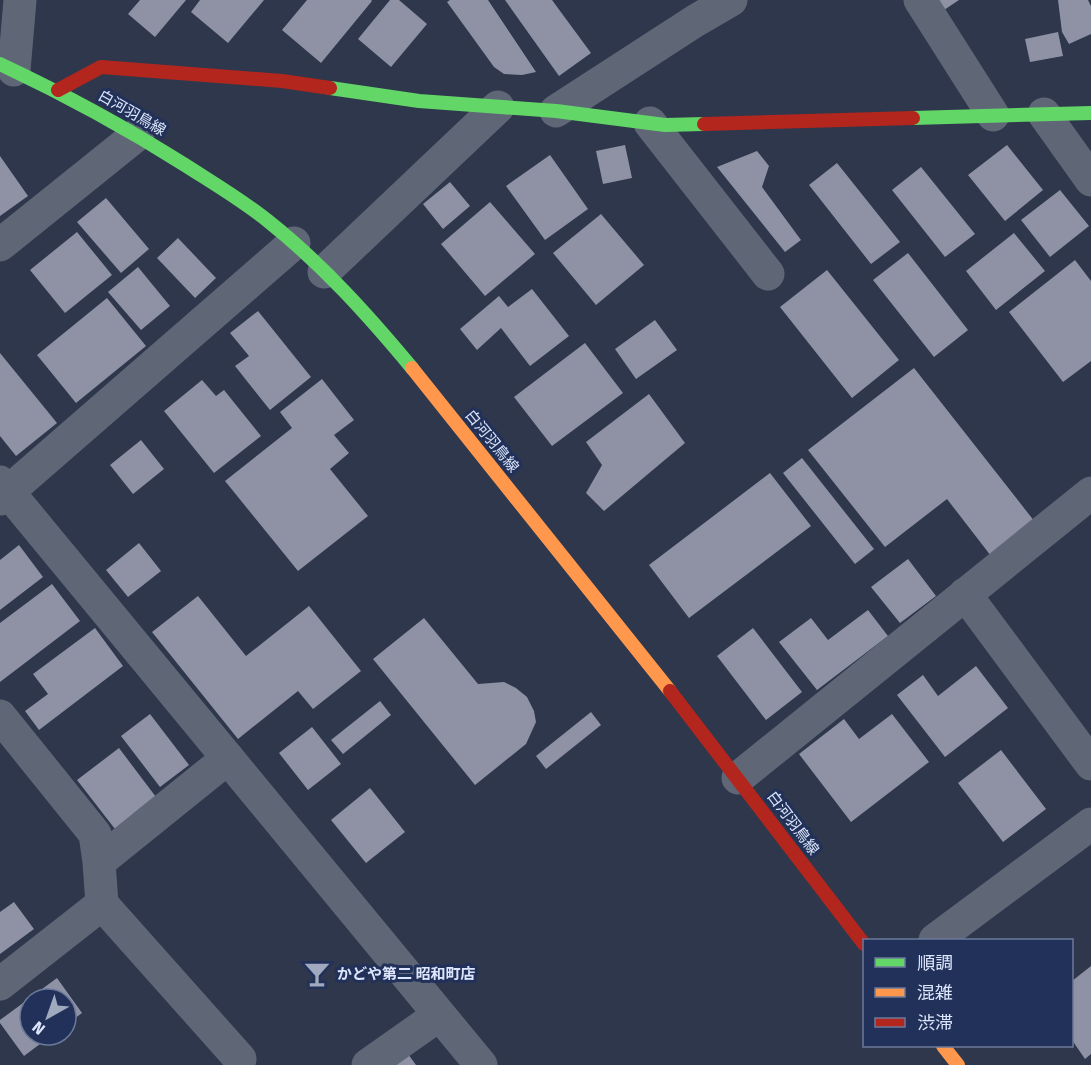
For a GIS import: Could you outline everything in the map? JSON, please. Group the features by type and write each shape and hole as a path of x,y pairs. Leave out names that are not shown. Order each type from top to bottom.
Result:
{"main road":[{"name":"白河羽鳥線","path":"7,67 58,90 138,134 237,197 294,243 324,272 381,332 534,519 738,778 863,943"},
{"path":"58,90 101,68 282,81 419,101 556,111 665,125 1091,113"},
{"path":"944,1047 958,1065"}],"street":[{"path":"7,67 20,0"},
{"path":"556,111 731,0"},
{"path":"920,0 993,116"},
{"path":"324,272 498,107"},
{"path":"1044,114 1091,180"},
{"path":"651,123 768,274"},
{"path":"0,245 138,134"},
{"path":"294,243 3,491 228,758 481,1065"},
{"path":"738,778 1091,493"},
{"path":"965,594 1091,764"},
{"path":"0,716 95,834 102,904 240,1059"},
{"path":"99,862 228,758"},
{"path":"936,939 1091,824"},
{"path":"0,984 102,904"},
{"path":"368,1065 439,1015"}],"building":[{"path":"140,0 186,0 155,37 128,14"},
{"path":"200,0 264,0 228,43 191,12"},
{"path":"307,0 372,1 321,63 282,30"},
{"path":"390,0 399,0 427,24 391,67 358,39"},
{"path":"450,0 488,0 536,72 522,75 504,74 494,67 447,2"},
{"path":"505,0 552,0 591,53 559,76"},
{"path":"937,0 959,0 944,10"},
{"path":"1058,0 1088,0 1091,6 1091,34 1069,44 1062,32"},
{"path":"1058,32 1063,56 1030,62 1025,39"},
{"path":"625,145 632,178 603,184 596,151"},
{"path":"1007,145 1043,190 1005,221 968,175"},
{"path":"757,151 769,166 762,187 801,240 785,252 717,167"},
{"path":"550,155 588,209 545,240 506,186"},
{"path":"0,156 28,196 0,216"},
{"path":"837,163 900,242 871,264 809,185"},
{"path":"921,167 975,234 945,257 892,190"},
{"path":"450,182 470,206 443,229 423,204"},
{"path":"1060,190 1089,226 1050,257 1021,220"},
{"path":"106,198 149,249 121,273 77,222"},
{"path":"490,202 535,254 485,296 441,244"},
{"path":"601,214 644,265 596,305 553,253"},
{"path":"77,232 112,275 65,313 30,270"},
{"path":"1014,233 1045,271 996,310 966,271"},
{"path":"178,238 216,278 195,298 157,258"},
{"path":"908,253 968,330 934,357 873,280"},
{"path":"1075,260 1091,281 1091,361 1063,382 1009,312"},
{"path":"138,267 170,306 141,330 108,292"},
{"path":"827,270 899,360 852,398 780,307"},
{"path":"532,289 569,336 530,366 501,328 477,350 460,329 499,296 508,307"},
{"path":"107,298 146,346 76,403 37,355"},
{"path":"258,311 311,377 270,410 235,366 249,356 230,333"},
{"path":"655,320 677,350 636,379 615,349"},
{"path":"585,343 623,393 552,446 514,397"},
{"path":"0,353 57,423 16,456 0,436"},
{"path":"914,368 1035,522 991,556 947,499 885,547 808,450"},
{"path":"322,379 354,420 334,435 349,453 330,469 368,516 298,571 225,481 292,428 280,412"},
{"path":"202,380 216,396 224,390 261,436 214,473 164,411"},
{"path":"649,394 685,443 604,511 586,493 602,465 586,442"},
{"path":"141,440 164,469 133,494 110,465"},
{"path":"802,458 874,549 855,564 783,473"},
{"path":"770,473 811,526 689,618 649,565"},
{"path":"139,543 161,571 128,597 106,570"},
{"path":"19,545 43,577 0,610 0,560"},
{"path":"908,559 936,596 900,623 871,587"},
{"path":"52,584 80,621 0,682 0,623"},
{"path":"198,596 246,656 309,606 361,671 313,709 298,691 238,739 152,632"},
{"path":"868,610 888,636 817,690 779,642 811,618 828,640"},
{"path":"424,618 478,684 504,682 527,697 534,711 536,722 526,744 475,785 373,659"},
{"path":"95,628 123,666 39,730 25,711 48,694 33,674"},
{"path":"753,628 802,692 766,720 717,656"},
{"path":"976,666 1008,708 945,757 897,695 923,675 938,696"},
{"path":"380,701 391,715 343,754 331,740"},
{"path":"591,712 601,725 546,769 536,756"},
{"path":"150,714 189,765 160,787 121,736"},
{"path":"892,714 929,762 851,822 799,754 844,719 859,739"},
{"path":"312,727 341,764 308,790 279,753"},
{"path":"119,748 156,797 115,829 77,780"},
{"path":"1001,750 1046,809 1003,842 958,783"},
{"path":"370,788 405,832 366,863 331,820"},
{"path":"14,902 34,929 0,954 0,912"},
{"path":"1091,966 1091,1054 1085,1059 1073,1041 1073,980"},
{"path":"57,978 63,987 45,987"},
{"path":"18,1007 18,1047 36,1047 24,1056 0,1023 0,1020"},
{"path":"408,1054 416,1065 393,1065"}],"traffic: fast":[{"path":"0,64 140,137 258,213 326,272 412,368"},
{"path":"330,88 419,101 556,111 665,125 704,124"},
{"path":"913,118 1091,113"}],"traffic: slow":[{"path":"412,368 670,691"},
{"path":"944,1047 958,1065"}],"traffic: jam":[{"path":"58,90 101,67 282,81 330,88"},
{"path":"704,124 913,118"},
{"path":"670,691 863,943"}],"place":[{"name":"かどや第二 昭和町店","path":"317,974"}]}
